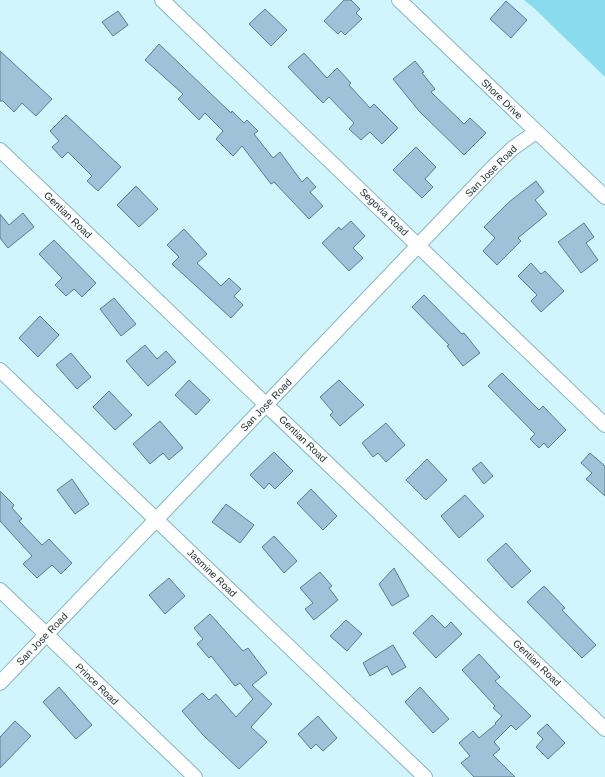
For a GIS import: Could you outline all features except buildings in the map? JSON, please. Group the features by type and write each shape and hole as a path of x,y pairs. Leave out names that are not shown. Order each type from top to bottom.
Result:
{"street":[{"name":"Segovia Road","path":"162,0 605,425"},
{"name":"Shore Drive","path":"399,0 605,198"},
{"name":"San Jose Road","path":"0,683 494,166 513,148 536,132"},
{"name":"Gentian Road","path":"0,150 605,729"},
{"name":"Jasmine Road","path":"0,370 424,777"},
{"name":"Prince Road","path":"0,590 194,777"}],"shaded area":[{"path":"524,0 605,0 605,77 534,8"}]}
